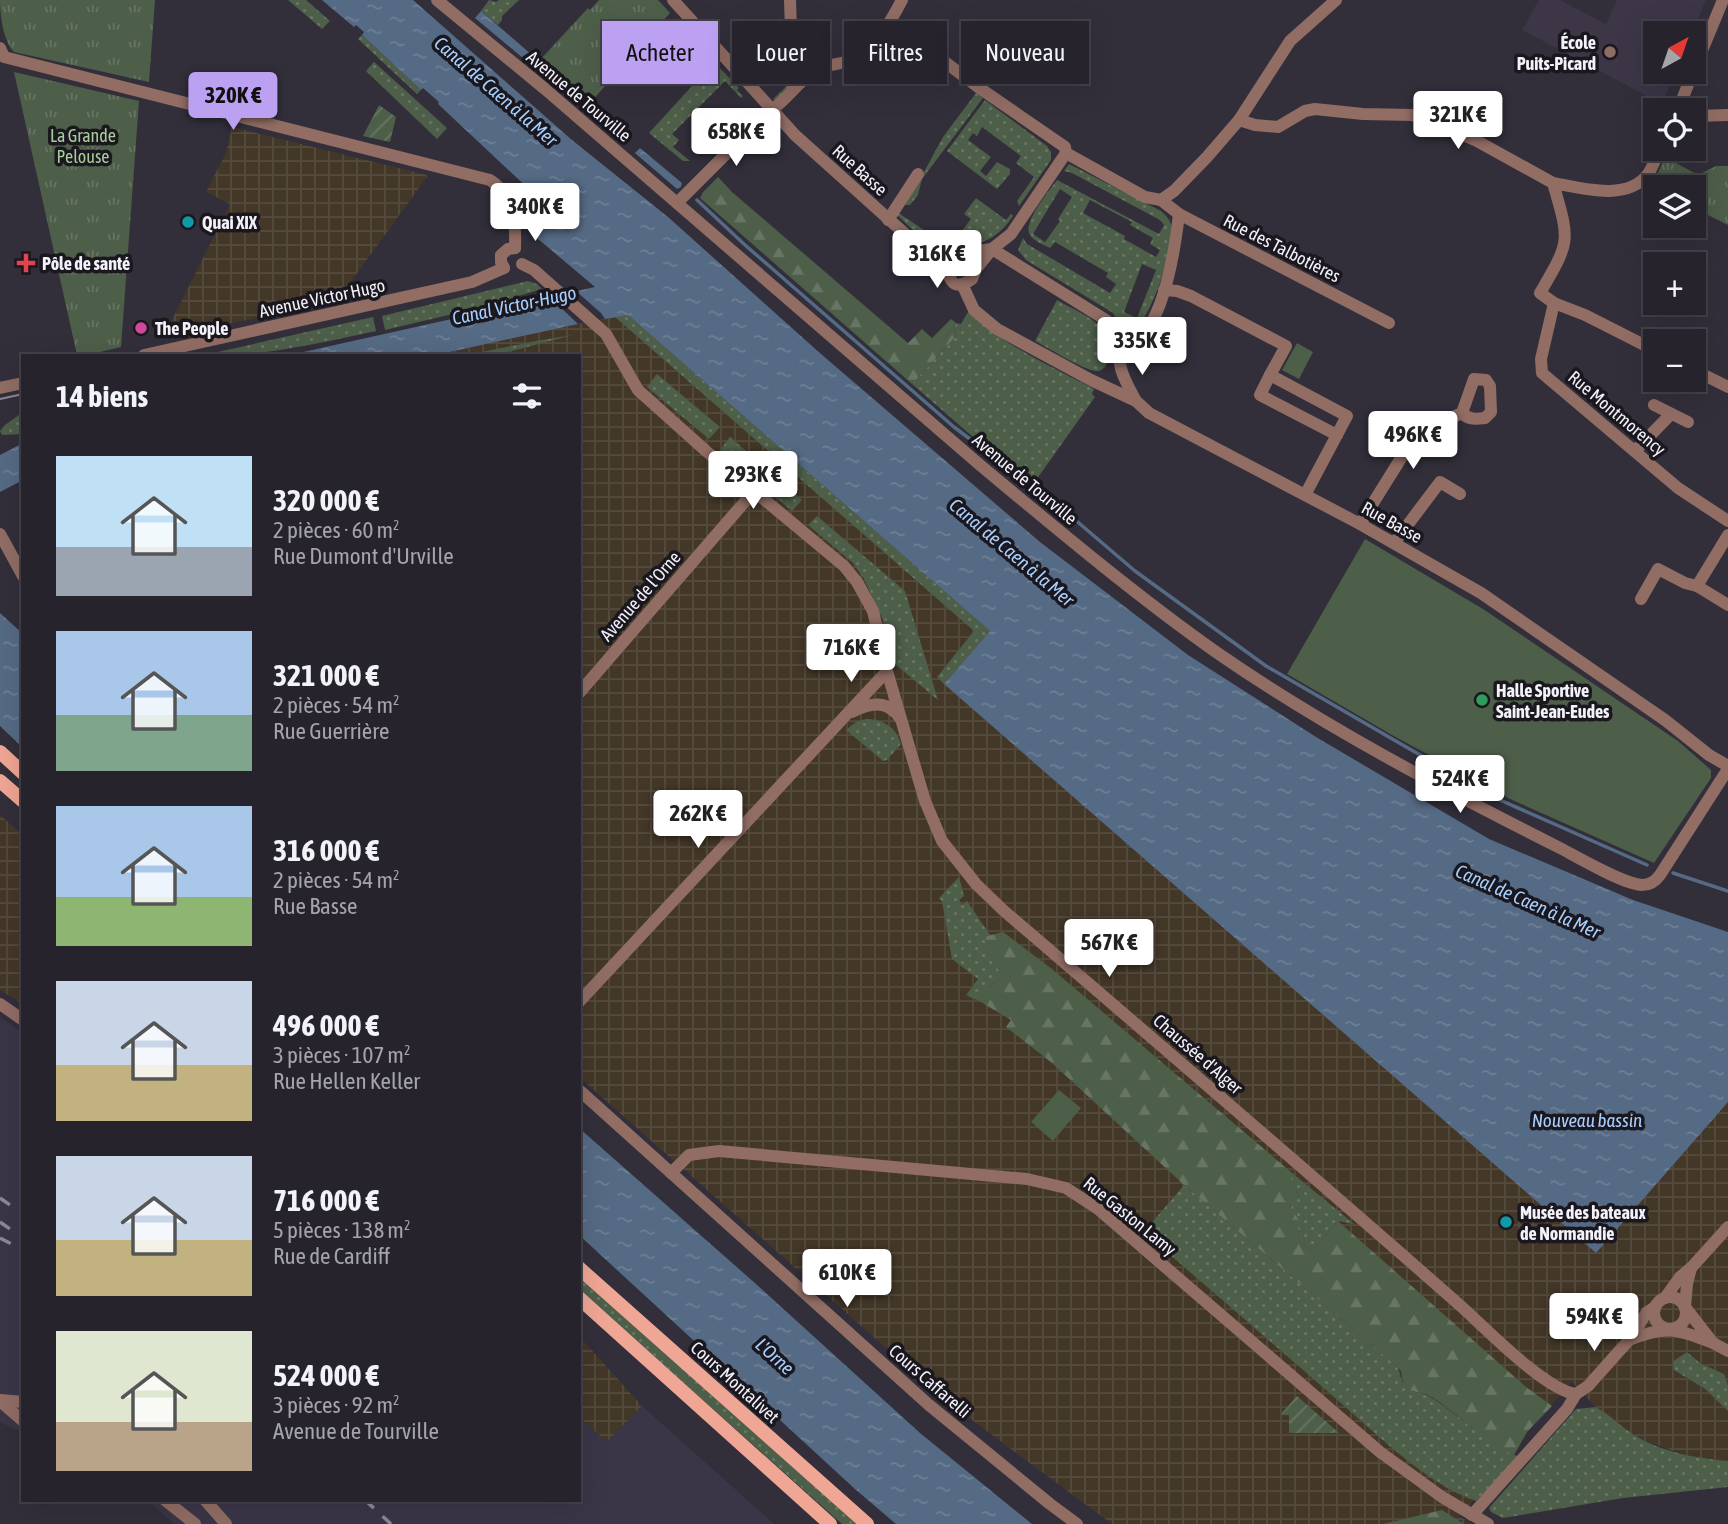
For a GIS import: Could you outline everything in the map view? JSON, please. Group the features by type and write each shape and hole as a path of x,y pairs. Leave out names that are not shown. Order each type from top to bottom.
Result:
{"main road":[{"path":"0,752 21,771"},
{"path":"0,781 21,799"},
{"name":"Cours Montalivet","path":"581,1270 867,1524"},
{"path":"581,1300 830,1524"}],"street":[{"name":"Avenue de Tourville","path":"437,0 545,89 980,465 1115,576 1214,650 1311,714 1511,824 1635,884 1644,885 1656,881 1728,768"},
{"name":"Rue Basse","path":"673,0 822,161 888,220 946,266 950,279 962,284 974,310 988,322 1039,353 1136,401 1149,413 1438,567 1526,623 1665,720 1728,768"},
{"path":"790,0 791,21"},
{"path":"830,64 844,62 867,49 891,20 902,0"},
{"path":"1161,200 1174,191 1208,157 1239,120 1290,41 1336,0"},
{"path":"1706,42 1723,0"},
{"name":"Rue des Talbotières","path":"891,20 978,87 1049,134 1065,147 1066,153 1145,197 1161,200 1179,214 1390,323"},
{"path":"2,53 491,180 506,194 515,222 515,248"},
{"path":"677,203 800,84"},
{"path":"1239,120 1278,127 1305,111 1315,109 1412,116 1431,121 1477,141 1553,183 1593,190 1630,187 1648,173 1654,161"},
{"path":"1706,116 1728,115"},
{"path":"962,284 972,279 976,269 992,249 1011,234 1066,153"},
{"path":"888,220 918,174"},
{"path":"1553,183 1566,229 1565,243 1561,256 1540,293 1554,303 1585,315 1643,344"},
{"path":"1118,349 1135,342 1143,335 1164,290 1174,252 1179,214"},
{"path":"1011,234 1010,248 1022,268"},
{"path":"515,248 522,254 523,264 513,271 504,268 500,258 508,249 515,248"},
{"path":"946,266 955,254 992,249 1106,320 1114,330 1120,366 1136,401"},
{"path":"966,254 976,269"},
{"name":"Chaussée d'Alger","path":"523,264 534,270 606,334 638,390 844,566 857,582 873,611 887,671 925,801 943,841 976,884 1516,1355 1557,1388 1576,1394"},
{"name":"Avenue Victor Hugo","path":"156,354 190,351 472,282 504,268"},
{"path":"1164,290 1191,296 1286,346 1260,395 1337,435"},
{"name":"Rue Montmorency","path":"1554,303 1541,359 1542,373 1678,488 1728,522"},
{"path":"1091,380 1109,379 1120,366"},
{"path":"1270,375 1347,416 1305,495"},
{"path":"1706,376 1728,387"},
{"path":"0,388 21,383"},
{"path":"1654,405 1688,422"},
{"path":"1360,524 1403,455 1433,426 1462,413"},
{"path":"1635,451 1671,414"},
{"path":"1394,543 1439,476 1460,494"},
{"name":"Avenue de l'Orne","path":"581,691 755,490"},
{"path":"0,534 21,572"},
{"path":"1697,586 1728,535"},
{"path":"1641,599 1658,569 1697,586 1728,605"},
{"path":"581,1000 887,671"},
{"path":"840,721 862,706 879,704 896,712 902,722"},
{"path":"0,1004 21,1019"},
{"name":"Cours Caffarelli","path":"581,1092 929,1405 1077,1524"},
{"name":"Rue Gaston Lamy","path":"671,1173 689,1155 719,1151 1015,1177 1066,1188 1098,1209 1380,1452 1423,1484 1488,1524"},
{"path":"1472,1515 1567,1409 1576,1394 1588,1386 1629,1340 1647,1312 1660,1302 1668,1290 1728,1227"},
{"path":"1629,1340 1671,1328 1683,1321 1691,1268"},
{"path":"1660,1302 1677,1298 1713,1343"},
{"path":"1660,1302 1656,1320 1662,1327 1713,1343 1728,1351"},
{"path":"0,1400 21,1402"},
{"path":"0,1400 21,1419"},
{"path":"168,1502 195,1524"},
{"path":"207,1502 226,1524"}],"shaded area":[{"name":"École Puits-Picard","path":"1539,0 1560,0 1606,24 1617,0 1706,0 1697,21 1643,21 1643,84 1670,84 1664,98 1651,98 1522,30"},
{"path":"232,127 427,177 347,287 350,298 163,338 230,204 206,192 226,153"},
{"path":"628,315 1728,1069 1728,1385 1724,1374 1700,1363 1687,1352 1672,1362 1674,1370 1705,1389 1728,1411 1728,1461 1695,1458 1645,1441 1596,1407 1572,1382 1527,1432 1514,1455 1459,1516 1472,1524 1112,1524 945,1400 581,1079 581,354 441,354"},
{"path":"0,815 21,833 21,1003 0,990"},
{"path":"0,1017 21,1032 21,1432 0,1422"},
{"path":"581,1338 642,1406 607,1442 581,1419"},
{"path":"642,1406 774,1524 175,1524 149,1502 581,1502 581,1419 607,1442"}],"green space":[{"name":"La Grande Pelouse","path":"0,0 155,0 149,82 14,52 5,35"},
{"path":"288,0 306,0 330,21 322,29"},
{"path":"489,0 519,0 502,16 498,25 481,11"},
{"path":"599,0 658,0 670,13 663,21 602,21 602,84 607,84 590,103 540,60 588,8 590,10"},
{"path":"362,35 421,90 417,94 358,39"},
{"path":"374,62 447,128 437,139 366,71"},
{"path":"718,66 743,96 741,98 725,81 672,134 679,140 673,147 690,161 683,161 649,133 694,84 718,84"},
{"name":"La Grande Pelouse","path":"14,72 139,101 121,347 91,354 77,354"},
{"path":"789,84 795,84 776,102 773,99"},
{"path":"976,93 983,98 922,179 918,195 910,205 902,205 918,183 943,137"},
{"path":"985,100 1047,146 1051,152 1051,160 1019,206 1017,201 1034,177 1016,163 1021,156 982,127 977,136 973,133 968,140 991,157 980,171 986,176 997,162 1010,169 1010,174 997,189 947,151"},
{"path":"379,105 396,117 390,142 363,136"},
{"path":"1663,161 1672,161 1698,175 1657,175"},
{"path":"1069,164 1161,211 1171,224 1170,249 1160,283 1145,316 1130,336 1125,335 1113,313 1026,260 1018,250 1023,238 1027,244 1110,293 1116,284 1106,277 1108,273 1055,242 1050,248 1030,235 1033,215 1057,180 1159,234 1164,225 1160,220 1064,171","holes":["1060,189 1072,197 1045,242 1033,234","1090,200 1132,222 1130,225 1153,238 1150,244 1160,250 1156,257 1083,213","1142,264 1156,270 1137,318 1124,312"]},
{"path":"1716,166 1728,166 1728,225 1706,214 1706,175 1698,175"},
{"path":"718,177 908,343 922,329 932,338 951,319 956,323 954,330 957,335 912,384 700,198"},
{"path":"976,198 1006,220 1011,214 1013,216 1003,229 992,237 971,245 942,247 930,243 896,214 897,212 936,238 940,235 952,244 971,219 964,214"},
{"path":"528,281 542,289 478,308 385,330 382,316"},
{"path":"1057,300 1095,322 1108,337 1109,359 1102,370 1093,371 1086,368 1035,341"},
{"path":"968,312 1013,345 1094,389 1092,394 1095,397 1034,483 988,450 912,384 957,335 954,330 956,323 961,324"},
{"path":"628,315 990,631 944,684 937,677 974,631 615,317"},
{"path":"373,317 376,331 277,350 237,354 217,354"},
{"path":"573,335 500,354 472,354"},
{"path":"1297,343 1313,352 1299,379 1282,370"},
{"path":"657,374 720,427 709,439 647,387"},
{"path":"21,413 21,434 2,435 0,431"},
{"path":"730,437 802,500 792,511 720,450"},
{"path":"817,516 905,591 938,700 896,665 882,618 864,579 853,563 808,525"},
{"path":"1365,539 1483,609 1678,741 1711,770 1711,778 1654,863 1510,799 1287,674"},
{"path":"866,719 888,725 899,738 901,744 887,760 883,761 846,730 856,722"},
{"path":"959,877 964,896 959,900 962,905 967,901 990,935 987,936 986,951 1003,976 988,988 979,1001 966,995 978,979 952,959 942,901 939,898"},
{"path":"1003,932 1052,969 1291,1172 1291,1179 1299,1196 1291,1200 1290,1207 1298,1219 1299,1241 1312,1251 1338,1221 1526,1387 1552,1406 1527,1432 1514,1455 1491,1443 1430,1396 1404,1387 1401,1371 1394,1364 1184,1185 1052,1063 1006,1027 1011,1020 979,1001 988,988 1003,976 989,957 985,941 987,936"},
{"path":"1059,1090 1081,1108 1053,1141 1031,1122"},
{"path":"1291,1172 1354,1224 1338,1221 1312,1251 1299,1241 1290,1200 1299,1196 1291,1179"},
{"path":"1184,1185 1394,1364 1406,1387 1432,1398 1485,1438 1520,1457 1476,1501 1439,1483 1402,1456 1144,1232"},
{"path":"581,1278 859,1524 842,1524 581,1292"},
{"path":"1687,1352 1700,1363 1724,1374 1728,1385 1728,1411 1705,1389 1674,1370 1672,1362"},
{"path":"1297,1396 1339,1433 1289,1433 1289,1415 1282,1413"},
{"path":"1596,1407 1638,1437 1662,1448 1728,1461 1728,1487 1623,1498 1503,1518 1491,1512 1489,1508 1576,1409"},
{"path":"1442,1510 1464,1524 1383,1524"}],"water":[{"path":"322,0 413,0 572,140 668,217 821,354 1040,542 1188,655 1316,737 1489,839 1633,900 1728,932 1728,1102 1596,1253 944,684 990,631 628,315 441,354 294,354 595,287 537,238 537,210 532,192 438,104 439,102 423,88 421,90 362,35 364,32 356,25 354,27"},
{"path":"481,11 590,103 584,109 475,18"},
{"path":"640,148 682,183 681,187 677,189 635,153"},
{"path":"21,444 21,481 0,492 0,455"},
{"path":"0,613 21,632 21,746 0,726"},
{"name":"L'Orne","path":"581,1130 920,1433 1032,1524 896,1524 581,1237"}],"pier":[{"path":"577,292 605,319 578,324 551,298"}],"waterway":[{"path":"697,200 954,427 1066,512 1135,571 1266,666 1491,796 1647,865"},
{"path":"1673,873 1728,891"}],"tram line":[{"path":"0,399 21,394"}],"railway":[{"path":"0,1198 21,1213"},
{"path":"0,1222 21,1237"},
{"path":"0,1238 21,1249"},
{"path":"367,1502 391,1524"}],"place":[{"name":"École Puits-Picard","path":"1610,52"},
{"name":"Quai XIX","path":"188,222"},
{"name":"Pôle de santé","path":"26,263"},
{"name":"The People","path":"141,328"},
{"name":"Halle Sportive Saint-Jean-Eudes","path":"1482,700"},
{"name":"Musée des bateaux de Normandie","path":"1506,1222"}],"water label":[{"name":"Canal de Caen à la Mer","path":"496,91"},
{"name":"Canal Victor-Hugo","path":"514,305"},
{"name":"Canal de Caen à la Mer","path":"1012,552"},
{"name":"Canal de Caen à la Mer","path":"1528,901"},
{"name":"Nouveau bassin","path":"1587,1120"}]}
